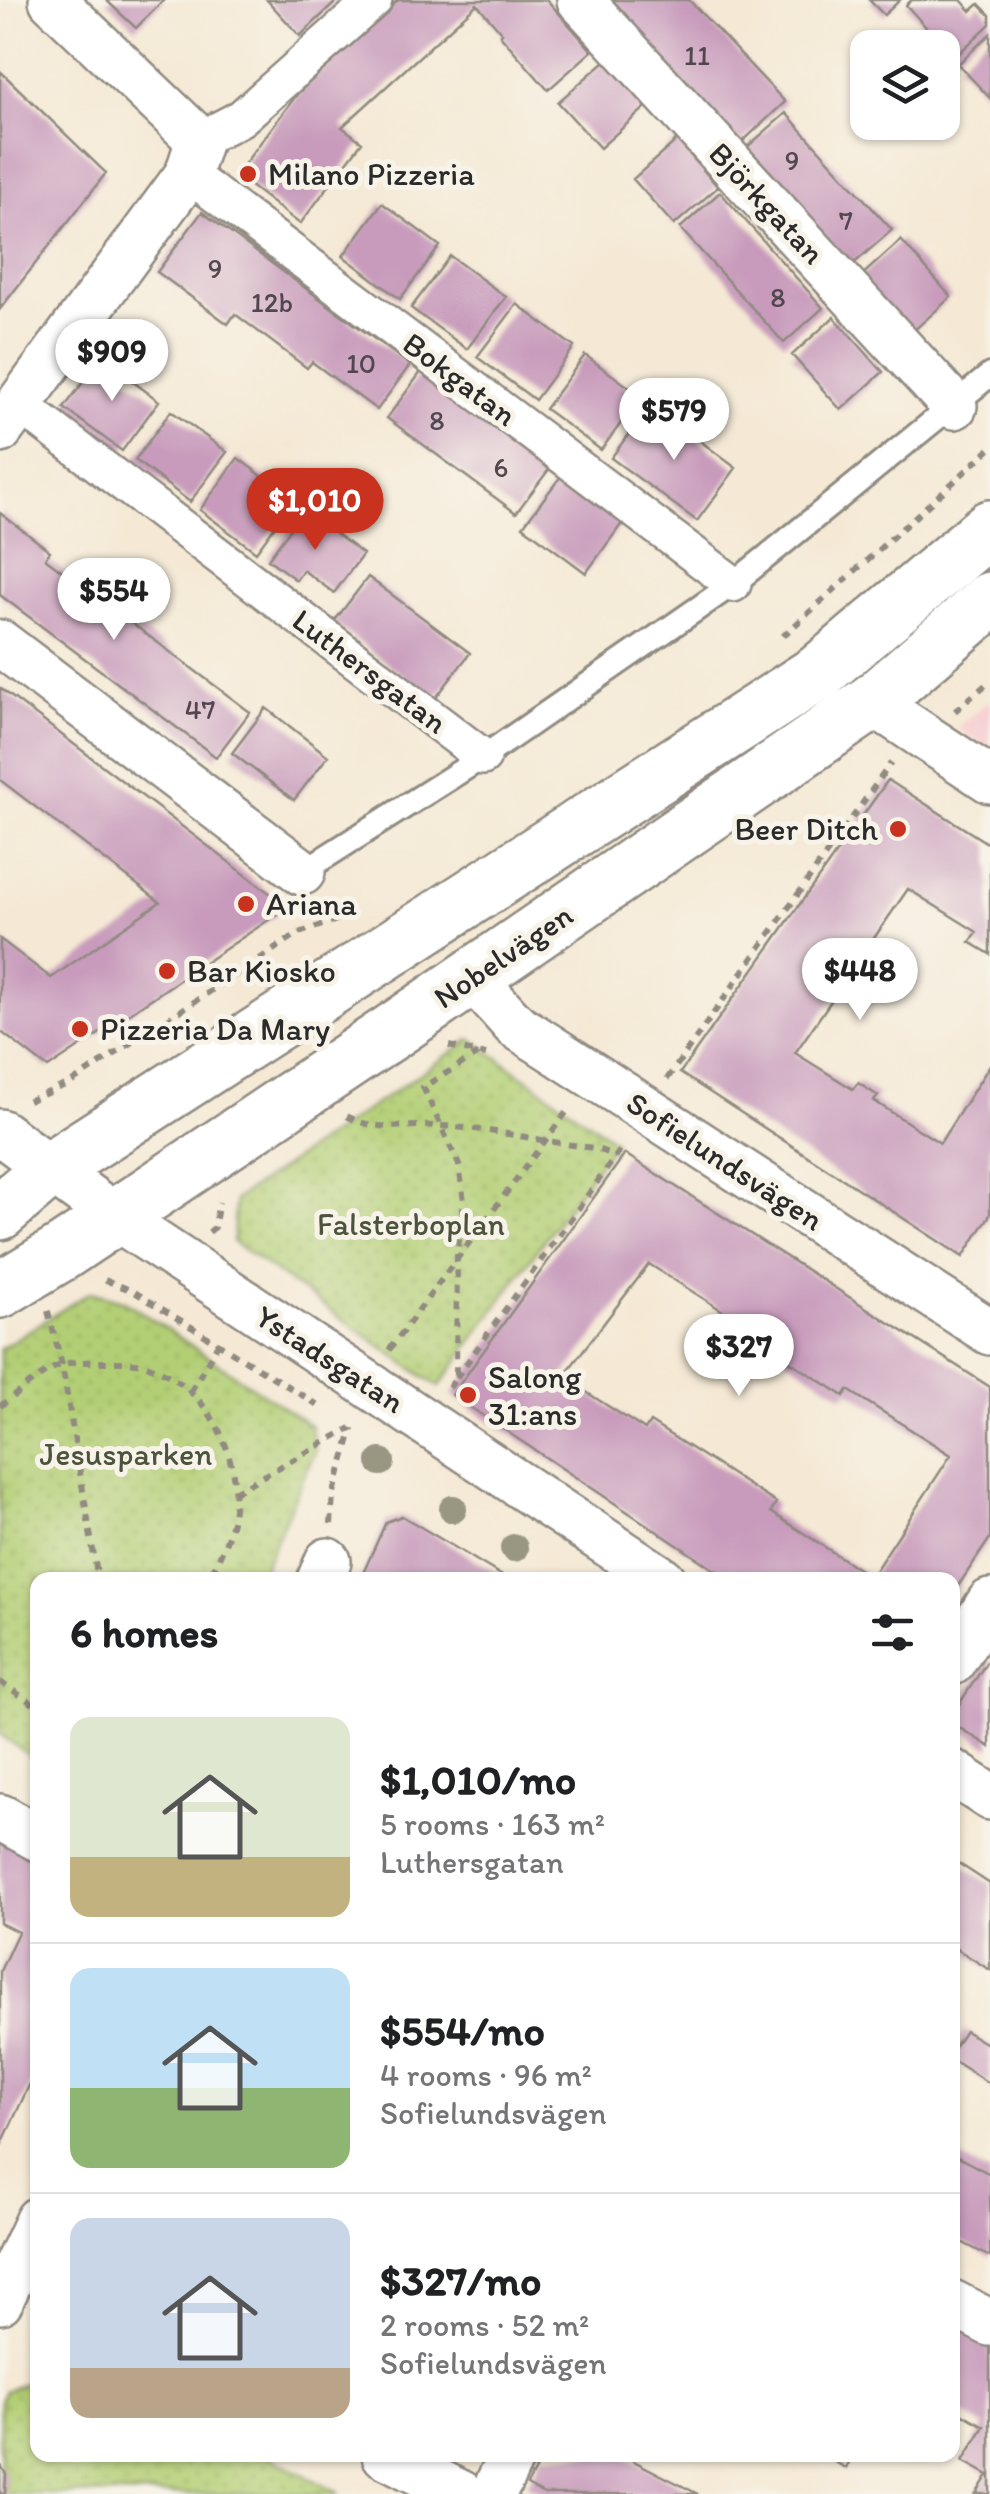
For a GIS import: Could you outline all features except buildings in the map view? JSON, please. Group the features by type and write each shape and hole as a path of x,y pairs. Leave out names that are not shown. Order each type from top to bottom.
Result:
{"main road":[{"name":"Nobelvägen","path":"0,1212 50,1169 819,672 990,528"},
{"name":"Nobelvägen","path":"23,1299 63,1252 872,702 990,600"}],"street":[{"name":"Bokgatan","path":"52,0 194,157 732,584"},
{"path":"10,417 194,157 374,0"},
{"name":"Björkgatan","path":"580,0 954,406"},
{"name":"Luthersgatan","path":"10,417 483,756"},
{"path":"0,642 302,872"},
{"path":"872,702 990,780"},
{"name":"Sofielundsvägen","path":"472,977 515,1025 989,1328"},
{"name":"Ystadsgatan","path":"11,1120 50,1169 114,1216 651,1572"},
{"path":"960,1649 990,1602"},
{"path":"960,1777 990,1797"},
{"path":"0,1817 30,1834"},
{"path":"14,2275 30,2238"},
{"path":"960,2307 990,2322"},
{"path":"419,2462 491,2477"}],"lane":[{"path":"302,872 483,756 732,584 990,375"}],"path":[{"path":"767,647 990,449"},
{"path":"11,1120 32,1098 72,1082 299,933 372,908"},
{"path":"482,1052 422,1087 459,1165 464,1201 458,1256 456,1374 625,1144"},
{"path":"388,1351 568,1110"},
{"path":"338,1111 357,1122 388,1128 439,1126 594,1148 616,1156"},
{"path":"99,1277 133,1291 319,1406"},
{"path":"23,1299 62,1364 97,1572"},
{"path":"191,1391 219,1342"},
{"path":"0,1406 62,1364 148,1366 191,1391 214,1418 233,1472 230,1532 212,1572"},
{"path":"336,1417 352,1428"},
{"path":"234,1492 352,1428"},
{"path":"324,1571 333,1496 352,1428"},
{"path":"0,1682 30,1703"}],"shaded area":[{"path":"990,700 990,750 957,728"}],"green space":[{"name":"Falsterboplan","path":"471,1039 615,1141 439,1387 233,1242 235,1200"},
{"name":"Jesusparken","path":"90,1292 126,1302 311,1426 315,1451 262,1572 30,1572 30,1756 0,1734 0,1349"},
{"path":"30,2382 30,2462 280,2462 340,2494 0,2494 0,2401 5,2391"}],"place":[{"name":"Milano Pizzeria","path":"248,174"},
{"name":"Beer Ditch","path":"898,829"},
{"name":"Ariana","path":"246,904"},
{"name":"Bar Kiosko","path":"167,971"},
{"name":"Pizzeria Da Mary","path":"80,1029"},
{"name":"Salong 31:ans","path":"468,1395"}]}
